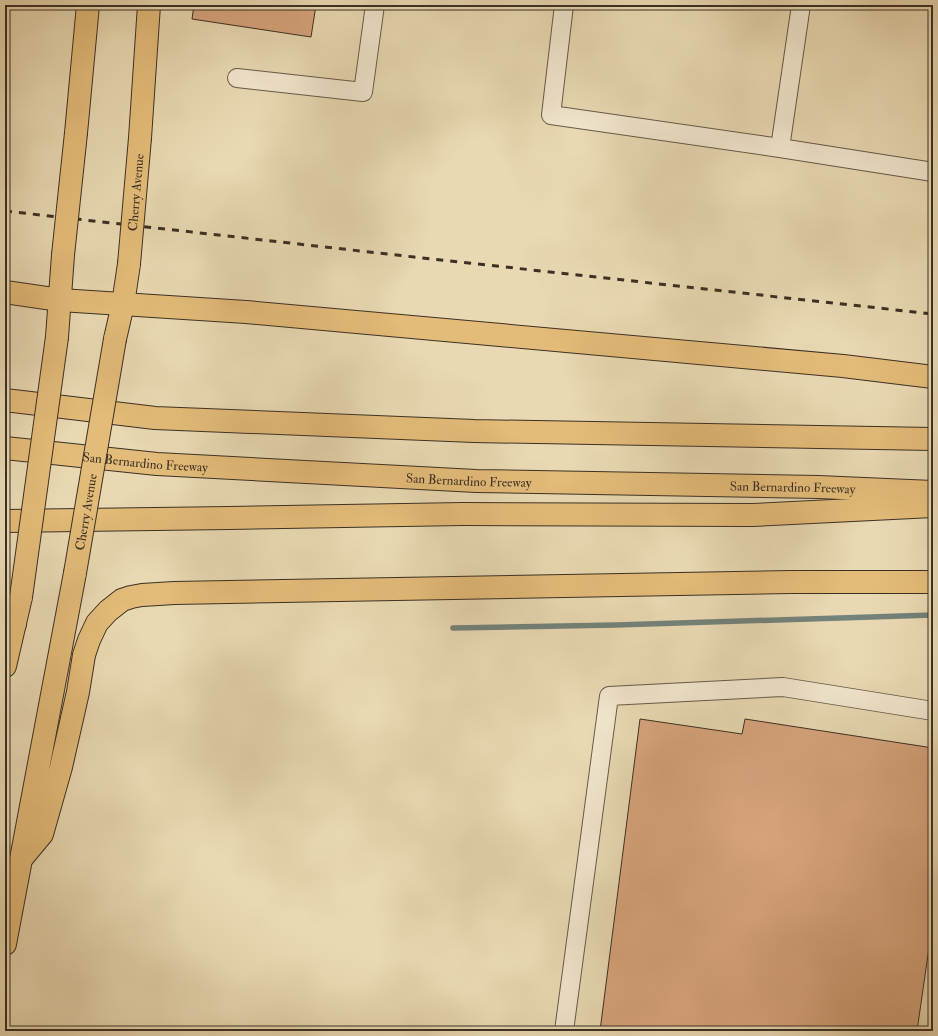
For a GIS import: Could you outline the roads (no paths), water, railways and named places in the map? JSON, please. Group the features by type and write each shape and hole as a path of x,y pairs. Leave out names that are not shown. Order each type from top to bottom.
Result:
{"main road":[{"path":"5,666 10,628 21,597 57,337 63,255 88,5"},
{"name":"Cherry Avenue","path":"5,944 10,886 22,858 76,573 115,339 123,304 129,264 140,138 149,5"},
{"path":"5,292 60,300 246,312 843,366 933,377"},
{"path":"5,400 156,418 474,431 933,439"},
{"name":"San Bernardino Freeway","path":"5,448 157,464 476,481 810,487 933,492"},
{"path":"5,520 463,514 753,515 933,506"},
{"path":"22,858 42,834 62,767 84,656 89,640 97,623 108,611 122,600 131,597 174,593 784,582 933,582"}],"lane":[{"path":"238,78 363,92 375,5"},
{"path":"564,5 551,115 933,172"},
{"path":"780,148 801,5"},
{"path":"564,1031 609,696 783,687 933,711"}],"waterway":[{"path":"453,628 616,625 933,615"}],"railway":[{"path":"5,211 933,314"}]}
